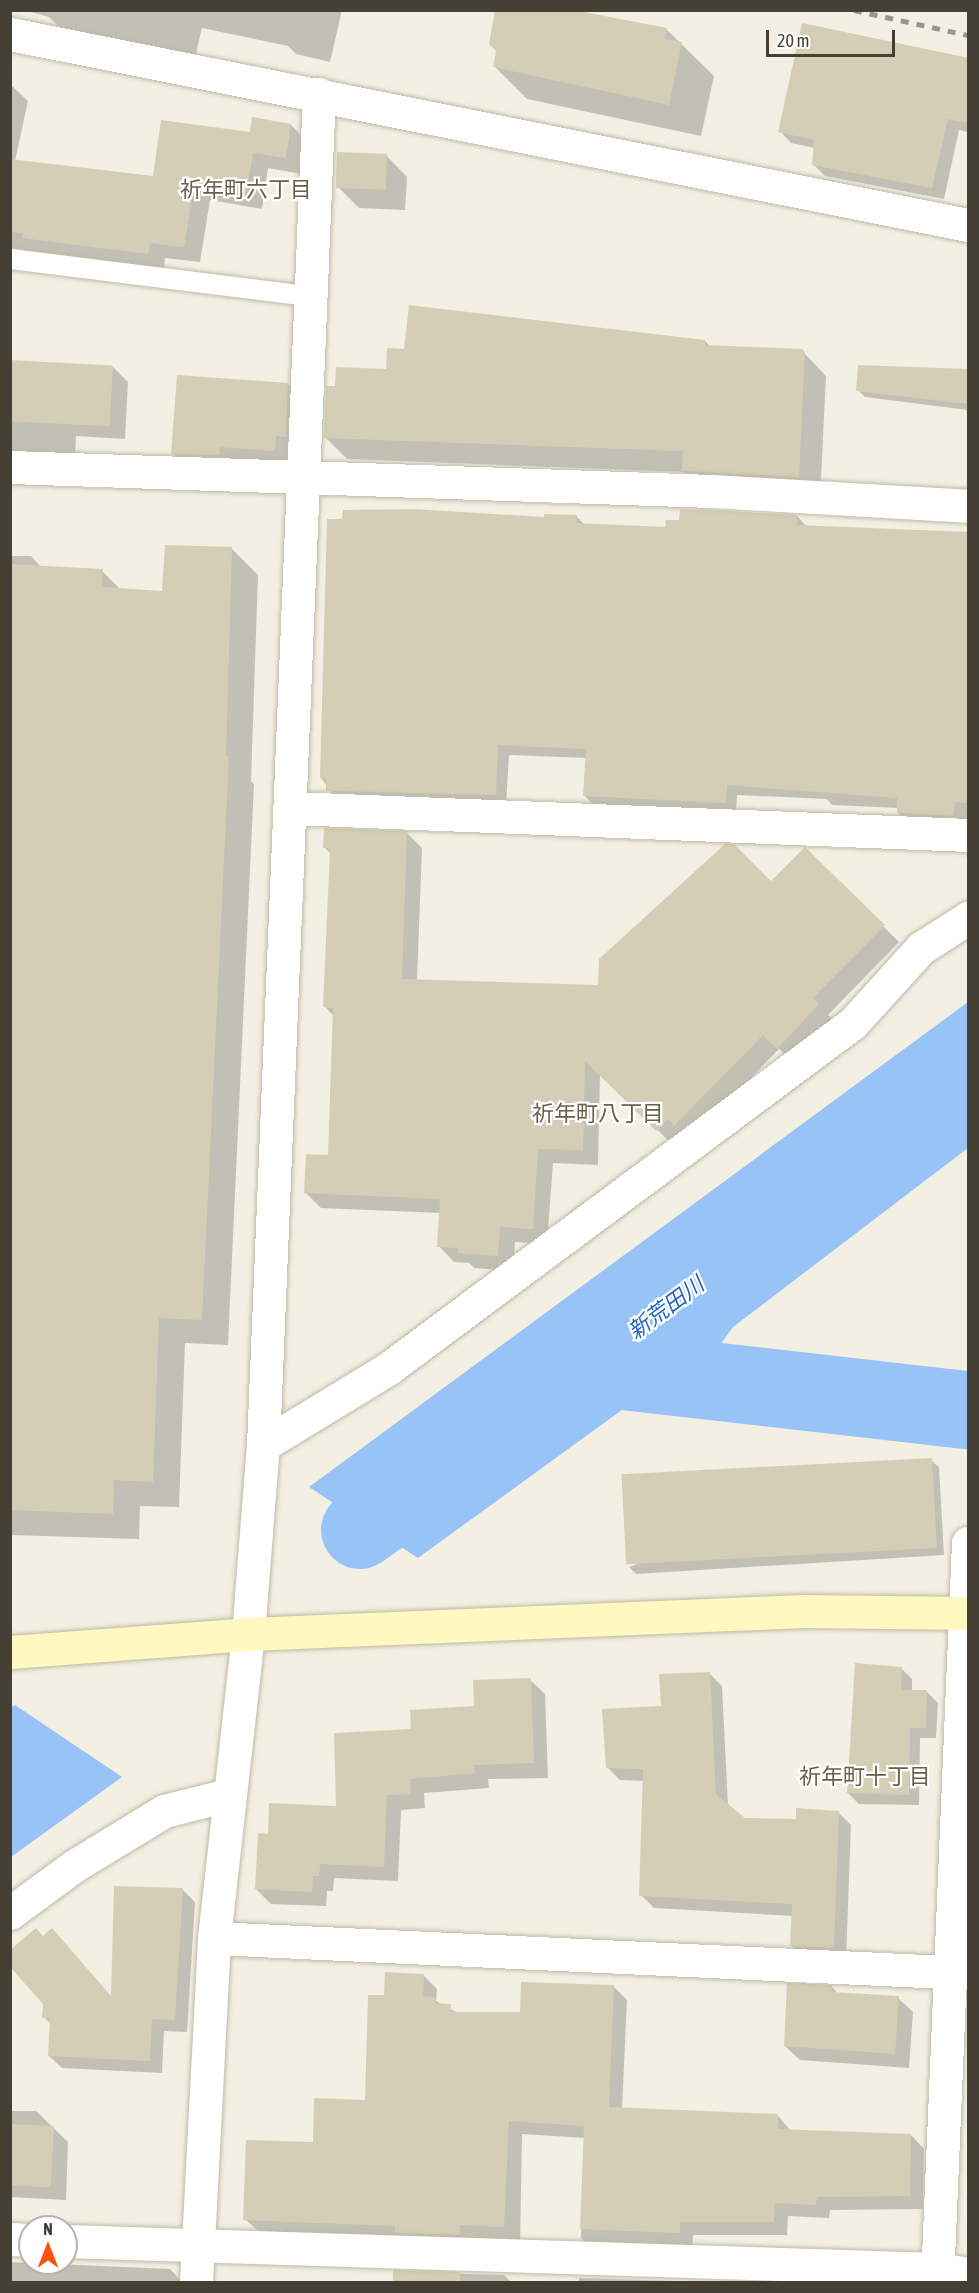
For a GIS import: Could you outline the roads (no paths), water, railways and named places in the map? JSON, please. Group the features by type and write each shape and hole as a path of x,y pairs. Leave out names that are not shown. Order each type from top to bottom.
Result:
{"street":[{"path":"10,34 969,225"},
{"path":"196,2283 214,1938 228,1795 248,1634 263,1445 319,94"},
{"path":"10,467 302,479 710,491 969,506"},
{"path":"291,808 969,836"},
{"path":"263,1445 390,1368 853,1023 921,948 969,918"},
{"path":"78,2241 947,2275 958,1971 969,1543"},
{"path":"10,1652 248,1634 804,1611 968,1613"},
{"path":"10,1913 74,1866 164,1810 228,1795"},
{"path":"214,1938 958,1971"}],"lane":[{"path":"10,259 309,296"}],"water":[{"path":"968,1002 968,1148 733,1327 717,1349 670,1394 637,1399 418,1558 309,1487"},
{"path":"15,1705 122,1777 11,1857 10,1708"}],"waterway":[{"path":"588,1367 968,1410"},
{"name":"新荒田川","path":"360,1530 454,1462"}],"railway":[{"path":"854,10 968,35"}],"district":[{"name":"祈年町六丁目","path":"246,190"},
{"name":"祈年町八丁目","path":"598,1114"},
{"name":"祈年町十丁目","path":"865,1777"}]}
